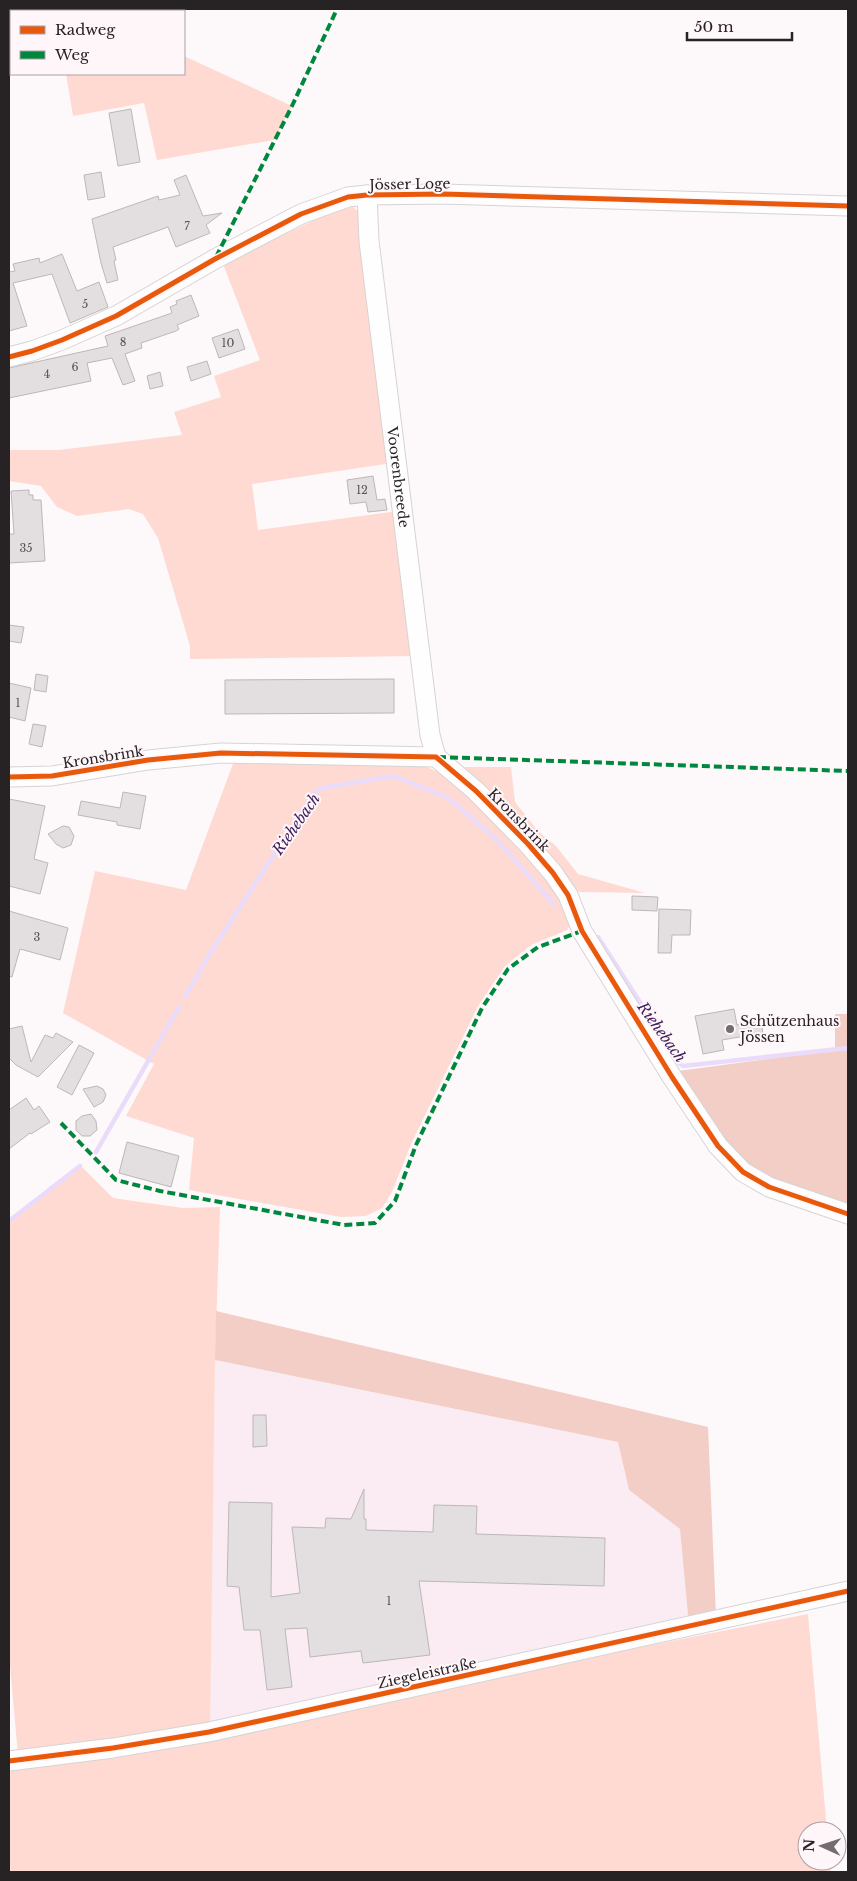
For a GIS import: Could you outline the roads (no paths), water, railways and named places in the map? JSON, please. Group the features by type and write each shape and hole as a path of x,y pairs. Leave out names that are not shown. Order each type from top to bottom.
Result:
{"street":[{"name":"Jösser Loge","path":"9,357 62,340 116,316 215,259 301,214 348,197 444,194 848,206"},
{"name":"Voorenbreede","path":"367,195 370,251 430,735 436,757"},
{"name":"Kronsbrink","path":"9,777 52,776 148,760 221,753 436,757 476,792 528,844 553,873 568,895 582,931 672,1077 718,1146 743,1172 769,1186 848,1214"},
{"name":"Ziegeleistraße","path":"9,1760 113,1748 209,1732 848,1591"}],"waterway":[{"name":"Riehebach","path":"185,997 209,955 308,802 314,793 321,788 393,776 442,795 453,802 496,839 554,904"},
{"name":"Riehebach","path":"598,937 679,1063 683,1066 848,1048"},
{"name":"Riehebach","path":"96,1152 179,1007"},
{"name":"Riehebach","path":"9,1221 80,1166"}],"place":[{"name":"Schützenhaus Jössen","path":"730,1029"}]}
